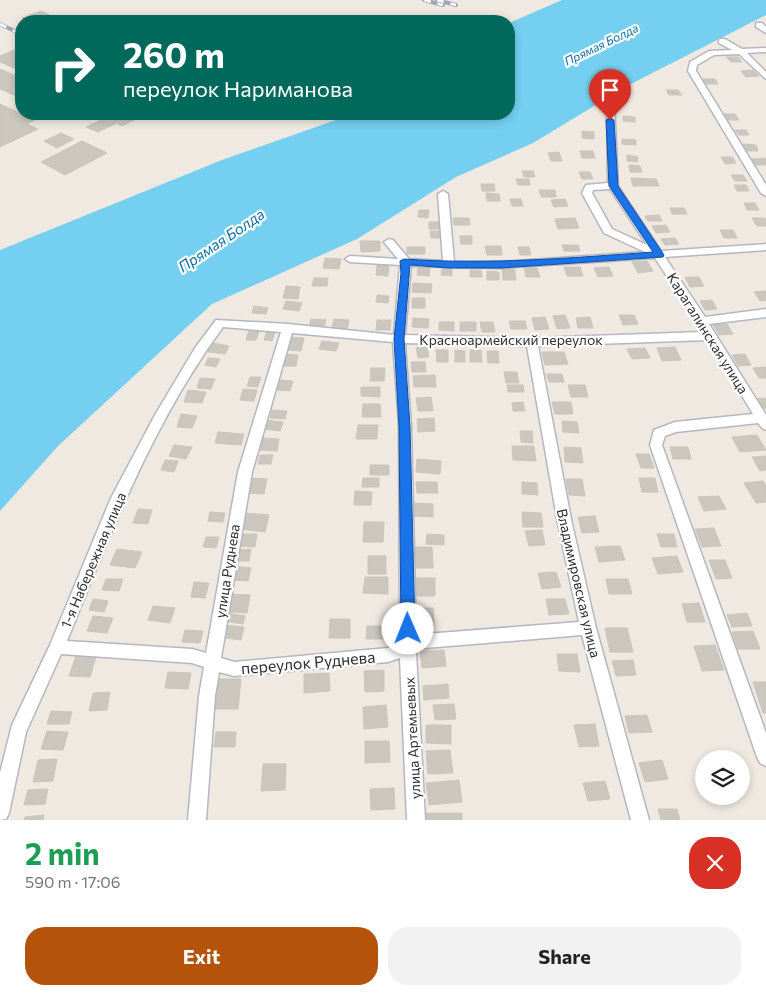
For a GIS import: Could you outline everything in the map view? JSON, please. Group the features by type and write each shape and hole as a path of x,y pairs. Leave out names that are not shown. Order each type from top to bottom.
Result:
{"street":[{"path":"759,25 766,31"},
{"path":"722,41 742,52 766,77"},
{"path":"766,50 712,53 693,64 692,71 766,193"},
{"path":"610,102 613,186 589,187 586,193 608,231 659,255"},
{"name":"Карагалинская улица","path":"613,186 712,336 764,422"},
{"path":"443,194 449,265"},
{"path":"389,242 404,261"},
{"path":"350,259 449,265 501,265 766,247"},
{"name":"улица Артемьевых","path":"404,261 406,273 399,339 405,426 408,648 416,820"},
{"path":"702,321 766,313"},
{"name":"Красноармейский переулок","path":"220,323 399,339 532,342 712,336"},
{"name":"1-я Набережная улица","path":"0,813 18,731 57,647 118,498 159,418 199,351 220,323"},
{"name":"улица Руднева","path":"197,820 207,696 228,557 246,472 288,328"},
{"name":"Владимировская улица","path":"532,342 565,524 588,628 640,820"},
{"path":"764,422 675,427 659,433 656,445 766,756"},
{"name":"переулок Руднева","path":"57,647 192,656 234,669 388,655 425,641 588,628"}],"water":[{"name":"Прямая Болда","path":"562,0 766,0 766,15 627,86 533,143 456,177 357,239 212,304 58,446 0,511 0,250 222,160 336,120 515,120 515,20"}],"building":[{"path":"41,11 50,15 30,15"},
{"path":"15,50 15,68 0,62 0,56"},
{"path":"726,57 738,57 742,62 731,62"},
{"path":"0,69 15,75 15,95 0,89"},
{"path":"753,70 759,76 746,77 741,71"},
{"path":"703,79 715,79 718,84 706,84"},
{"path":"666,90 678,90 682,95 669,95"},
{"path":"0,104 15,111 15,120 35,120 27,124 38,129 0,147"},
{"path":"724,114 735,114 739,120 728,120"},
{"path":"623,116 635,117 635,122 623,121"},
{"path":"101,120 134,120 122,126 117,123 98,132 86,127"},
{"path":"735,130 746,130 749,135 739,135"},
{"path":"582,131 594,132 594,139 582,138"},
{"path":"61,133 74,139 57,148 44,141"},
{"path":"622,139 636,140 636,145 622,144"},
{"path":"82,141 107,153 65,175 41,162"},
{"path":"743,144 756,145 758,151 745,151"},
{"path":"580,151 593,151 595,158 582,158"},
{"path":"559,152 562,161 551,161 548,153"},
{"path":"627,155 638,157 637,162 627,161"},
{"path":"721,157 732,157 736,163 725,164"},
{"path":"766,158 766,165 754,165 750,159"},
{"path":"629,165 640,166 642,172 630,172"},
{"path":"522,171 533,171 535,177 524,177"},
{"path":"579,172 590,172 593,179 582,179"},
{"path":"731,175 743,175 747,181 735,181"},
{"path":"631,178 656,179 659,186 633,186"},
{"path":"516,179 529,179 530,185 518,185"},
{"path":"481,184 494,184 495,191 482,191"},
{"path":"734,185 746,185 749,191 737,191"},
{"path":"539,190 555,190 556,197 541,197"},
{"path":"486,193 499,194 500,201 487,201"},
{"path":"510,199 521,199 523,206 512,206"},
{"path":"565,199 568,206 554,207 551,200"},
{"path":"744,203 755,203 759,210 747,210"},
{"path":"670,208 684,208 687,214 672,214"},
{"path":"419,210 429,210 428,218 418,217"},
{"path":"659,215 662,221 648,221 645,216"},
{"path":"453,218 469,218 470,225 454,225"},
{"path":"575,218 579,228 558,229 555,219"},
{"path":"752,218 765,218 766,226 757,226"},
{"path":"429,222 442,222 443,229 429,229"},
{"path":"666,225 670,232 656,233 652,226"},
{"path":"720,230 733,230 737,238 724,238"},
{"path":"430,231 443,231 444,238 431,238"},
{"path":"460,236 472,236 472,244 461,244"},
{"path":"675,238 679,244 665,245 661,239"},
{"path":"360,241 380,241 380,251 361,252"},
{"path":"562,245 578,245 580,251 564,251"},
{"path":"485,246 501,246 502,255 487,255"},
{"path":"407,247 425,247 425,254 407,254"},
{"path":"518,247 529,247 531,255 520,255"},
{"path":"325,258 341,259 339,269 323,268"},
{"path":"647,261 653,271 638,273 632,262"},
{"path":"377,265 389,265 388,276 376,275"},
{"path":"418,267 430,268 429,276 417,275"},
{"path":"564,267 580,267 583,276 567,276"},
{"path":"609,267 613,276 598,277 594,268"},
{"path":"442,268 452,269 452,276 441,275"},
{"path":"524,268 537,268 540,277 526,277"},
{"path":"502,269 515,270 516,280 503,280"},
{"path":"470,270 481,270 482,277 470,277"},
{"path":"487,271 499,272 499,280 487,280"},
{"path":"685,277 699,277 704,286 690,287"},
{"path":"314,278 328,278 327,286 312,286"},
{"path":"413,283 432,284 431,293 412,292"},
{"path":"286,286 300,287 298,299 283,298"},
{"path":"766,291 766,300 760,301 754,292"},
{"path":"377,295 389,296 388,303 376,302"},
{"path":"412,298 425,298 425,308 412,308"},
{"path":"712,300 717,309 705,310 700,301"},
{"path":"286,301 302,303 299,311 283,309"},
{"path":"254,306 268,308 266,314 252,313"},
{"path":"565,315 570,328 557,329 553,316"},
{"path":"619,315 634,315 638,324 623,325"},
{"path":"545,317 549,329 535,330 532,318"},
{"path":"590,317 593,328 578,328 576,318"},
{"path":"413,318 429,319 428,328 412,327"},
{"path":"311,319 326,320 324,328 309,327"},
{"path":"334,319 349,320 347,329 332,328"},
{"path":"377,320 391,320 390,330 376,330"},
{"path":"509,321 525,321 527,329 511,329"},
{"path":"439,322 454,322 454,331 439,330"},
{"path":"460,322 476,322 476,331 460,331"},
{"path":"480,322 493,322 495,332 482,332"},
{"path":"727,324 733,334 719,335 713,325"},
{"path":"249,330 259,331 256,340 246,340"},
{"path":"267,331 275,332 272,341 264,340"},
{"path":"289,337 304,338 301,351 285,350"},
{"path":"322,341 339,343 336,351 319,349"},
{"path":"213,343 229,346 225,354 208,352"},
{"path":"427,347 429,357 418,358 416,348"},
{"path":"675,347 681,360 662,361 657,348"},
{"path":"645,348 650,358 632,359 627,349"},
{"path":"436,350 448,350 448,362 437,362"},
{"path":"455,350 465,351 465,362 455,362"},
{"path":"470,350 481,350 482,362 470,362"},
{"path":"487,351 498,351 499,363 488,363"},
{"path":"542,352 564,352 568,364 545,365"},
{"path":"285,354 298,355 296,366 282,366"},
{"path":"745,354 751,365 738,366 732,355"},
{"path":"208,358 220,359 216,367 205,365"},
{"path":"411,362 425,362 426,372 412,372"},
{"path":"766,367 766,378 759,378 753,368"},
{"path":"371,368 385,368 384,381 370,381"},
{"path":"504,372 517,372 519,383 506,383"},
{"path":"546,374 562,374 564,382 549,382"},
{"path":"435,375 436,387 414,387 413,376"},
{"path":"250,377 261,377 258,387 247,386"},
{"path":"200,378 215,379 211,389 197,388"},
{"path":"278,380 293,381 290,391 276,390"},
{"path":"507,385 523,385 524,392 508,392"},
{"path":"568,385 585,385 588,397 571,397"},
{"path":"361,387 380,387 380,397 361,396"},
{"path":"243,389 257,390 254,401 240,400"},
{"path":"188,390 206,392 202,403 184,402"},
{"path":"431,397 433,411 418,411 416,398"},
{"path":"766,398 766,408 759,409 753,399"},
{"path":"523,402 525,411 513,411 512,403"},
{"path":"552,402 571,402 573,414 555,414"},
{"path":"363,404 380,404 381,417 362,417"},
{"path":"272,410 287,411 285,419 270,418"},
{"path":"181,414 197,416 192,428 177,427"},
{"path":"434,418 435,431 418,432 417,419"},
{"path":"266,420 283,422 280,431 264,429"},
{"path":"562,421 577,422 579,433 563,432"},
{"path":"358,425 378,425 377,439 356,439"},
{"path":"520,431 532,431 533,443 521,442"},
{"path":"218,432 244,434 241,445 215,443"},
{"path":"757,435 766,450 740,452 732,437"},
{"path":"263,438 279,439 277,451 260,450"},
{"path":"174,445 192,447 186,459 169,456"},
{"path":"512,446 534,446 536,461 513,460"},
{"path":"564,447 581,448 583,463 565,462"},
{"path":"670,447 688,447 691,459 673,459"},
{"path":"636,454 649,454 654,468 641,468"},
{"path":"260,455 273,455 271,464 258,464"},
{"path":"766,456 766,470 760,471 752,457"},
{"path":"417,459 441,461 440,474 416,472"},
{"path":"165,460 178,461 174,472 161,470"},
{"path":"370,465 389,465 389,475 370,475"},
{"path":"251,478 267,479 264,494 248,493"},
{"path":"363,478 379,478 379,487 362,487"},
{"path":"639,478 655,478 658,492 642,492"},
{"path":"566,479 582,479 585,496 569,495"},
{"path":"763,481 766,486 766,502 756,503 744,483"},
{"path":"416,482 437,482 438,493 417,493"},
{"path":"522,482 537,483 538,495 522,494"},
{"path":"355,491 372,492 371,505 354,505"},
{"path":"719,496 726,509 704,511 698,497"},
{"path":"414,503 433,504 433,517 413,516"},
{"path":"138,509 152,510 148,524 133,523"},
{"path":"210,512 225,513 223,522 208,521"},
{"path":"522,512 541,513 543,527 523,527"},
{"path":"244,513 269,515 265,532 239,529"},
{"path":"595,516 599,532 582,533 578,517"},
{"path":"364,522 384,522 383,542 363,542"},
{"path":"714,528 721,546 702,547 695,529"},
{"path":"542,530 545,545 529,546 525,531"},
{"path":"240,534 257,534 255,547 237,546"},
{"path":"427,534 444,535 444,545 426,544"},
{"path":"657,534 674,534 677,547 661,547"},
{"path":"206,537 219,537 216,548 203,547"},
{"path":"620,546 625,560 599,562 595,547"},
{"path":"411,547 432,547 433,568 412,568"},
{"path":"117,549 142,552 135,568 110,565"},
{"path":"251,549 249,561 234,561 235,550"},
{"path":"368,556 386,556 386,574 368,574"},
{"path":"677,556 683,572 658,574 652,558"},
{"path":"709,560 725,560 732,578 716,579"},
{"path":"233,566 251,568 248,581 230,580"},
{"path":"556,572 561,587 542,589 538,573"},
{"path":"365,577 388,577 388,594 363,593"},
{"path":"414,578 435,578 435,596 414,596"},
{"path":"106,579 123,579 119,591 102,590"},
{"path":"606,579 628,579 632,594 609,594"},
{"path":"194,582 209,583 205,598 191,597"},
{"path":"230,594 250,595 247,613 227,612"},
{"path":"93,599 108,601 104,612 89,610"},
{"path":"546,599 565,599 569,614 549,615"},
{"path":"699,603 705,622 687,622 682,604"},
{"path":"153,606 175,608 170,623 148,620"},
{"path":"413,608 433,608 434,625 414,625"},
{"path":"226,613 245,616 243,624 224,621"},
{"path":"747,613 752,626 732,627 727,615"},
{"path":"93,616 113,618 107,633 87,631"},
{"path":"330,619 350,619 350,638 329,638"},
{"path":"222,625 244,627 241,640 218,637"},
{"path":"367,626 388,626 388,639 366,639"},
{"path":"605,628 627,628 633,652 610,652"},
{"path":"185,630 203,631 200,643 182,642"},
{"path":"753,631 760,649 738,649 732,632"},
{"path":"715,645 724,670 702,671 694,646"},
{"path":"444,650 446,666 422,668 420,651"},
{"path":"557,654 577,654 580,672 559,671"},
{"path":"76,656 96,657 90,677 69,676"},
{"path":"633,660 636,675 616,676 612,661"},
{"path":"384,670 384,691 365,692 364,671"},
{"path":"168,672 191,673 188,689 165,688"},
{"path":"329,673 330,691 304,693 304,674"},
{"path":"219,679 241,679 238,709 215,709"},
{"path":"753,682 766,682 766,713 763,713"},
{"path":"448,684 449,698 424,700 423,686"},
{"path":"110,692 107,710 89,711 93,693"},
{"path":"454,704 456,719 435,720 433,705"},
{"path":"386,705 388,727 364,729 363,707"},
{"path":"51,711 72,712 69,724 47,724"},
{"path":"647,715 652,732 629,733 625,716"},
{"path":"595,724 599,746 579,747 574,725"},
{"path":"426,725 451,725 451,744 426,743"},
{"path":"47,731 68,732 63,750 41,749"},
{"path":"216,732 236,732 235,747 214,747"},
{"path":"365,741 389,741 390,762 365,763"},
{"path":"450,750 453,773 428,774 426,751"},
{"path":"57,759 53,781 33,782 38,760"},
{"path":"662,760 668,779 645,782 639,763"},
{"path":"263,764 286,764 285,790 261,791"},
{"path":"459,780 462,802 429,805 426,783"},
{"path":"605,781 610,799 588,801 583,783"},
{"path":"394,788 395,809 371,810 370,789"},
{"path":"48,789 45,804 24,805 28,790"},
{"path":"658,809 677,809 680,820 661,820"},
{"path":"424,813 462,813 462,820 425,820"},
{"path":"44,815 43,820 24,820 25,817"}],"railway":[{"path":"424,0 443,5"},
{"path":"437,0 456,5"},
{"path":"0,24 15,31"}],"route":[{"path":"408,629 405,426 399,339 406,273 404,261 449,265 501,265 659,255 613,186 610,120"}]}
